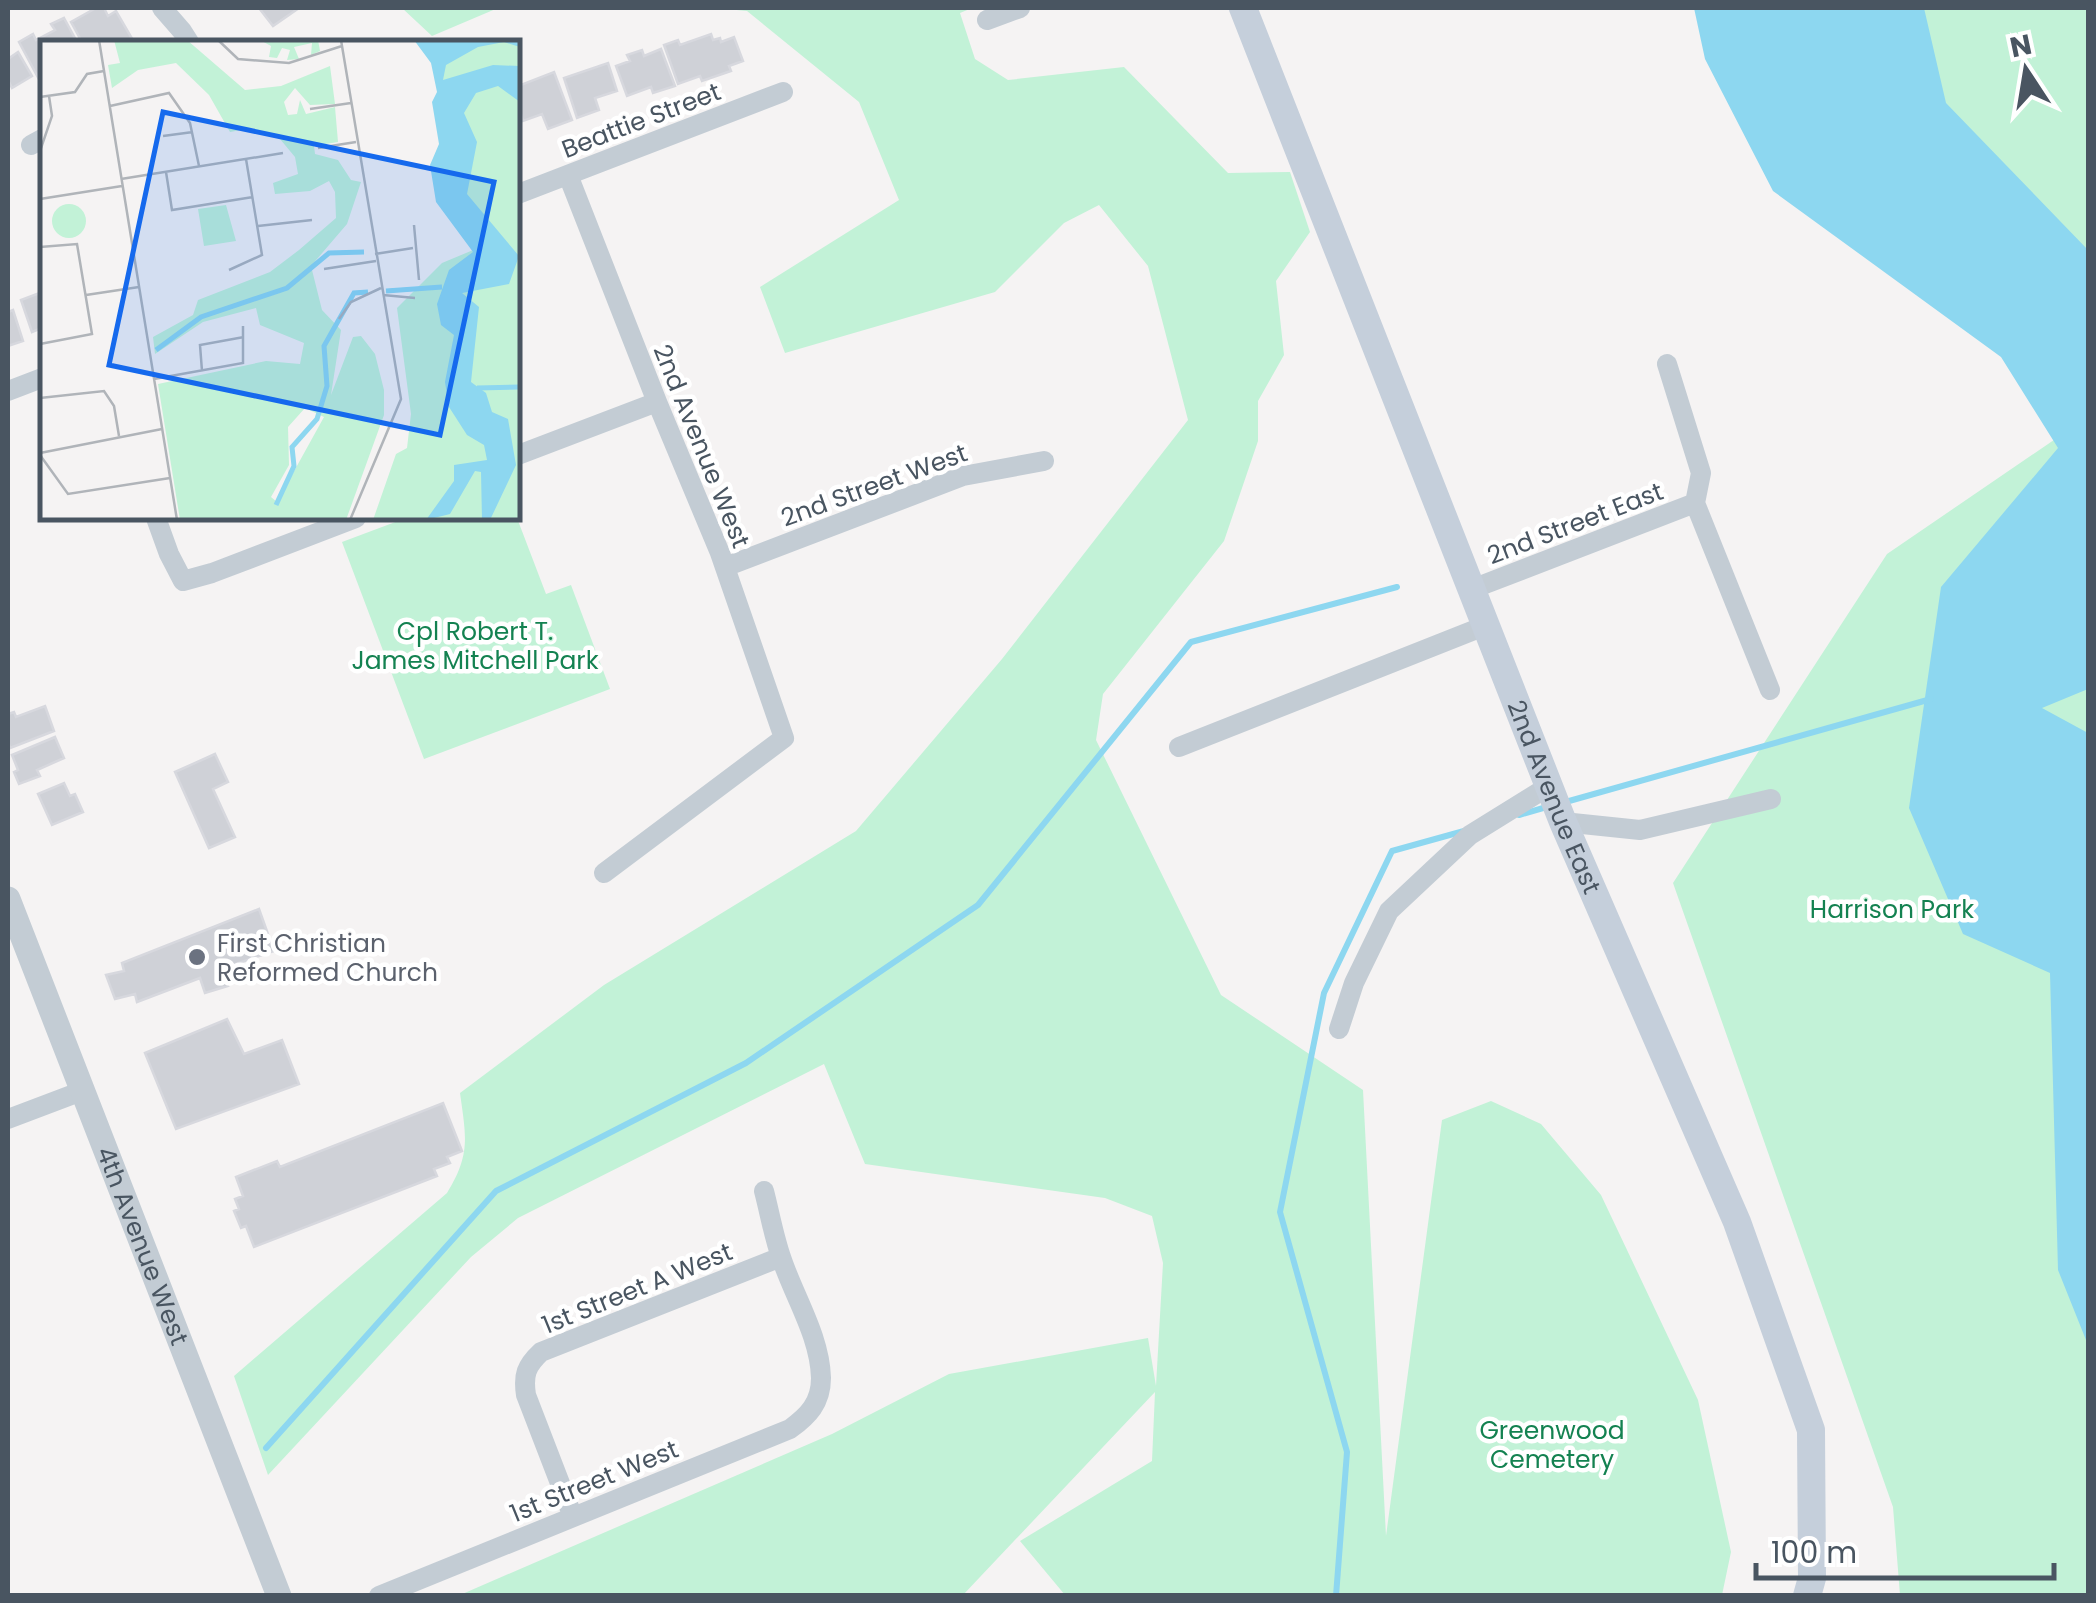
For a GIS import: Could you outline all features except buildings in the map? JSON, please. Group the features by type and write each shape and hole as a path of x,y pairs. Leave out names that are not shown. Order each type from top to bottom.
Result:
{"main road":[{"name":"2nd Avenue East","path":"1242,8 1549,786 1737,1222 1811,1430 1812,1578 1806,1596"}],"street":[{"path":"162,8 188,40"},
{"path":"988,20 1020,8"},
{"name":"Beattie Street","path":"520,193 783,92"},
{"name":"2nd Avenue West","path":"568,175 725,567 784,738 604,873"},
{"path":"1666,364 1702,474 1695,503 1770,690"},
{"path":"8,392 40,379"},
{"path":"520,454 657,402"},
{"name":"2nd Street West","path":"725,567 962,476 1044,460"},
{"name":"2nd Street East","path":"1472,589 1695,503"},
{"path":"157,520 183,581 351,520"},
{"path":"1179,747 1487,625"},
{"path":"1339,1029 1354,983 1389,910 1470,835 1549,786"},
{"path":"1564,822 1640,830 1771,800"},
{"name":"4th Avenue West","path":"8,899 279,1596"},
{"path":"8,1120 82,1091"},
{"path":"764,1192 781,1257"},
{"name":"1st Street A West","path":"574,1517 526,1395 524,1379 528,1364 542,1352 781,1257"},
{"name":"1st Street West","path":"379,1596 790,1429 808,1415 817,1400 821,1380 815,1346 781,1257"}],"green space":[{"path":"402,8 498,8 432,36"},
{"name":"Greenwood Cemetery","path":"716,8 972,8 960,13 975,59 1008,80 1124,67 1228,173 1290,172 1310,232 1276,281 1284,355 1258,401 1258,441 1224,541 1103,694 1096,740 1221,995 1363,1090 1386,1536 1442,1120 1491,1101 1541,1124 1601,1195 1698,1400 1731,1552 1722,1595 1065,1595 1020,1541 1152,1461 1155,1392 963,1595 460,1595 832,1434 949,1374 1148,1338 1156,1386 1163,1263 1152,1216 1105,1198 865,1164 824,1064 518,1218 471,1257 268,1475 234,1376 447,1193 460,1167 465,1145 460,1093 604,985 856,831 1002,659 1188,420 1148,266 1099,205 1064,223 995,292 785,353 760,287 899,200 859,102 747,11"},
{"name":"Harrison Park","path":"1816,8 2088,8 2088,1595 1900,1595 1893,1507 1673,883 1887,554 2086,418"},
{"name":"Cpl Robert T. James Mitchell Park","path":"401,520 518,520 546,594 571,585 610,689 424,759 342,542"}],"water":[{"path":"1694,8 1924,8 1946,103 2088,250 2088,689 2042,708 2088,733 2088,1345 2058,1270 2050,973 1963,934 1909,808 1941,587 2058,448 2001,357 1773,191 1705,59"}],"waterway":[{"path":"266,1448 496,1191 746,1063 978,905 1191,642 1397,587"},
{"path":"1562,803 1931,699"},
{"path":"1519,815 1550,806"},
{"path":"1336,1596 1347,1452 1280,1212 1324,993 1392,851 1464,831"}],"place":[{"name":"First Christian Reformed Church","path":"197,957"}]}
